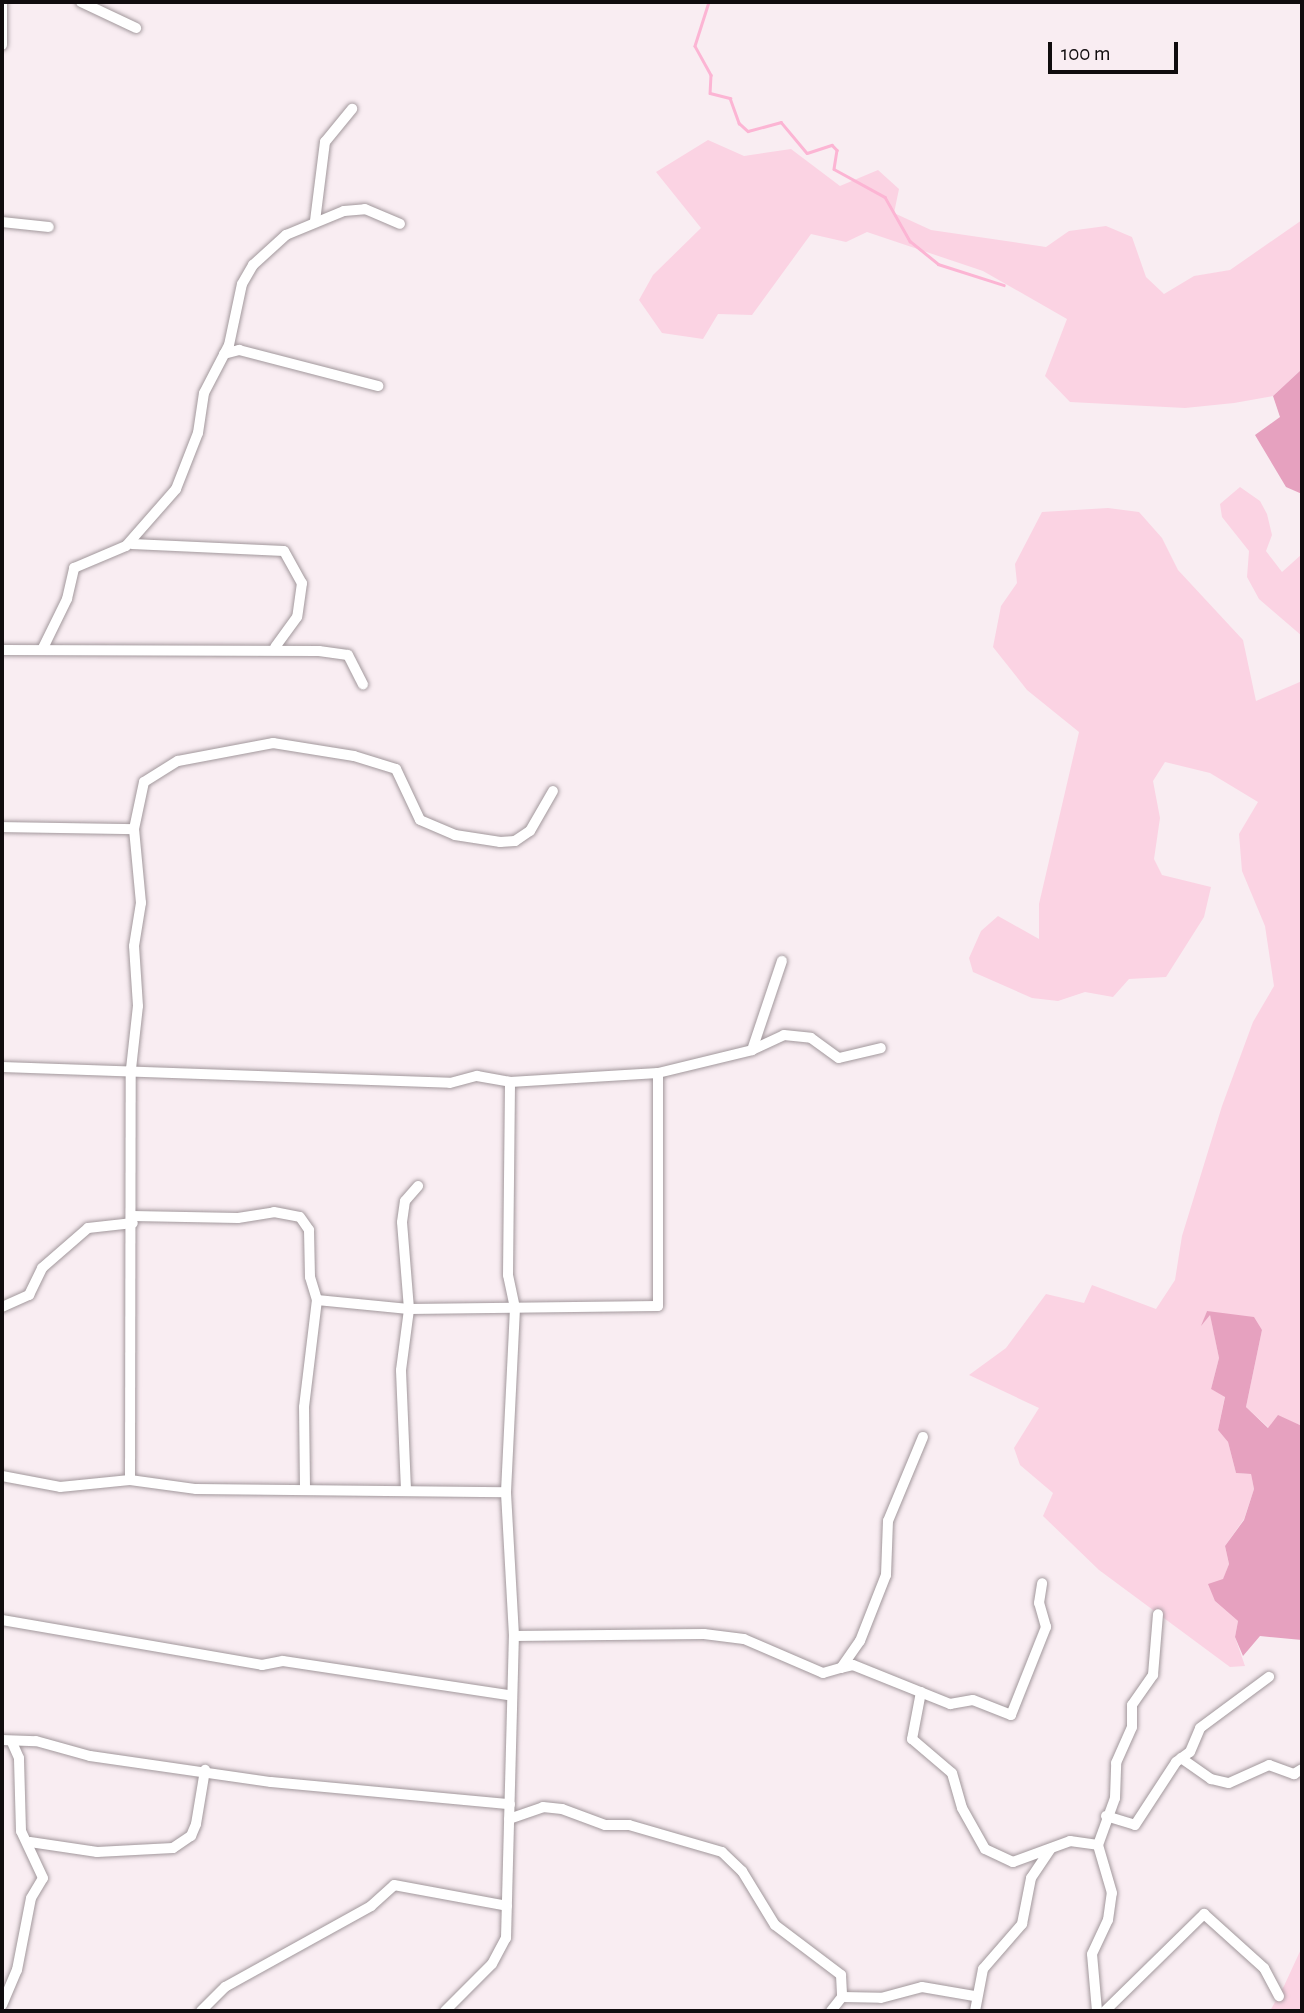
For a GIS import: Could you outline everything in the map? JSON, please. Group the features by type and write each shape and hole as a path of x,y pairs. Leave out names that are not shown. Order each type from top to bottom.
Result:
{"street":[{"path":"2,2 2,45"},
{"path":"81,2 136,28"},
{"path":"316,221 325,142 352,109"},
{"path":"126,546 176,489 198,433 204,393 224,354 253,265 286,235 316,221 365,209 400,224"},
{"path":"2,222 49,227"},
{"path":"224,354 239,350 378,386"},
{"path":"43,648 67,600 74,568 145,540 284,551 302,583 297,617 275,647"},
{"path":"2,649 186,652 275,647 348,655 363,684"},
{"path":"130,1480 127,1354 133,1219 131,1069 138,1006 134,946 141,903 134,829 139,794 154,772 273,743 389,765 400,776 420,820 481,841 515,841 530,831 553,791"},
{"path":"2,827 134,829"},
{"path":"752,1050 782,961"},
{"path":"2,1067 131,1069 450,1083 477,1076 510,1082 658,1073 752,1050 799,1034 839,1058 881,1048"},
{"path":"317,1300 409,1309 658,1306 658,1073"},
{"path":"445,2011 502,1951 507,1906 509,1695 514,1636 506,1492 515,1308 508,1275 510,1082"},
{"path":"406,1490 401,1370 409,1309 401,1222 405,1201 418,1186"},
{"path":"2,1307 29,1295 42,1268 88,1228 133,1219 238,1218 274,1212 300,1217 309,1230 310,1277 317,1300 304,1407 305,1488"},
{"path":"841,1668 860,1641 886,1575 888,1521 923,1437"},
{"path":"2,1475 60,1487 130,1480 196,1489 506,1492"},
{"path":"514,1636 704,1634 744,1639 823,1673 841,1668 875,1672 950,1704 989,1704 1011,1716 1046,1627 1039,1603 1042,1583"},
{"path":"1097,2011 1092,1954 1108,1920 1112,1893 1098,1845 1106,1816 1115,1798 1120,1748 1132,1727 1132,1705 1153,1675 1158,1614"},
{"path":"2,1620 262,1665 283,1661 509,1695"},
{"path":"1106,1816 1135,1825 1200,1728 1269,1677"},
{"path":"921,1692 912,1739 952,1773 962,1808 985,1849 1013,1862 1070,1841 1098,1845"},
{"path":"7,1741 36,1741 90,1755 205,1770 510,1804"},
{"path":"2,2005 17,1970 31,1898 43,1878 21,1831 19,1758 7,1741"},
{"path":"1181,1758 1212,1779 1229,1783 1269,1765 1294,1774 1302,1769"},
{"path":"27,1840 44,1848 97,1853 173,1848 191,1836 196,1824 205,1770"},
{"path":"509,1819 544,1807 562,1809 605,1825 629,1825 722,1852 742,1871 775,1925 841,1975 842,1997 831,2011"},
{"path":"975,2011 974,1996 983,1969 1022,1924 1031,1878 1051,1849"},
{"path":"201,2011 225,1987 371,1906 394,1885 507,1906"},
{"path":"1105,2011 1204,1914 1264,1968 1279,1996"},
{"path":"842,1997 881,1998 922,1987 974,1996"}],"shaded area":[{"path":"708,140 744,156 791,149 840,186 878,170 899,189 894,213 931,230 1046,247 1069,231 1106,226 1132,237 1146,277 1164,294 1194,276 1230,270 1302,220 1302,369 1273,396 1234,403 1185,408 1070,402 1045,376 1067,319 983,271 867,232 846,242 811,234 752,315 718,314 703,339 662,333 639,300 653,275 701,228 656,172"},
{"path":"1302,369 1302,494 1286,487 1255,435 1280,417 1273,396"},
{"path":"1240,487 1260,501 1267,514 1272,535 1266,551 1282,572 1302,554 1302,636 1259,599 1247,577 1249,551 1222,517 1220,504"},
{"path":"1108,508 1139,512 1162,538 1178,570 1243,640 1256,701 1302,681 1302,1426 1278,1416 1269,1428 1246,1407 1262,1330 1207,1311 1203,1323 1210,1314 1219,1358 1211,1389 1225,1396 1218,1430 1228,1442 1236,1473 1251,1474 1254,1489 1244,1519 1225,1546 1229,1564 1215,1601 1238,1621 1235,1637 1245,1666 1230,1667 1099,1570 1043,1516 1053,1493 1020,1465 1014,1448 1039,1408 969,1375 1006,1348 1046,1294 1084,1303 1092,1285 1156,1309 1175,1280 1182,1236 1222,1106 1253,1022 1274,986 1265,926 1242,871 1239,834 1258,802 1210,773 1165,762 1153,781 1160,818 1154,859 1162,875 1211,887 1204,917 1166,977 1129,979 1113,997 1085,992 1058,1001 1032,998 973,972 969,958 981,931 998,916 1039,939 1039,904 1079,732 1027,690 993,647 1001,606 1017,583 1015,564 1042,512"},
{"path":"1207,1311 1254,1317 1262,1330 1246,1407 1268,1428 1278,1415 1302,1426 1302,1640 1260,1636 1243,1656 1235,1637 1238,1621 1215,1601 1208,1584 1223,1579 1229,1564 1225,1546 1244,1520 1254,1489 1251,1474 1236,1473 1228,1442 1218,1430 1225,1397 1211,1389 1219,1358 1210,1315 1201,1326"},
{"path":"1302,1947 1302,2011 1270,2011 1284,1986"}],"waterway":[{"path":"709,2 695,46 711,75 710,93 730,98 739,123 748,131 781,122 807,153 832,145 837,150 834,169 885,197 910,241 938,264 1004,285"}]}
